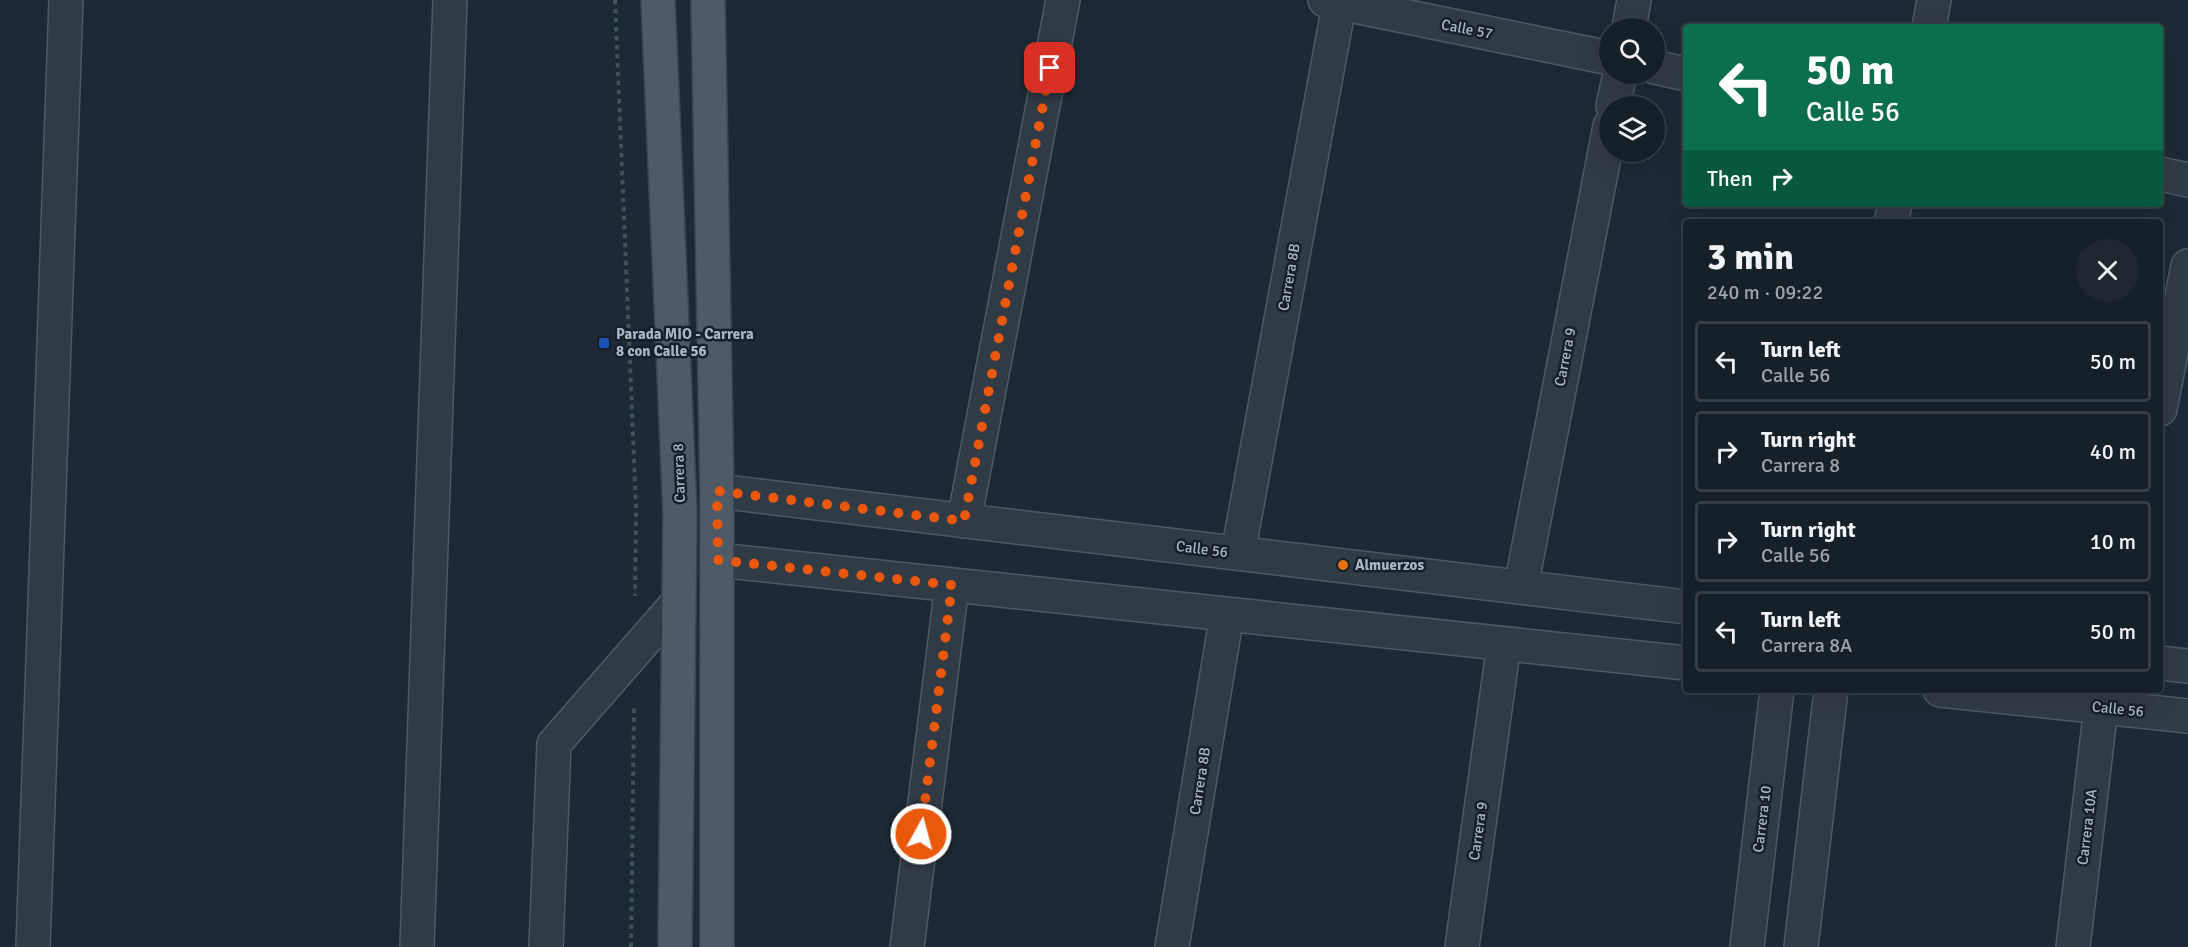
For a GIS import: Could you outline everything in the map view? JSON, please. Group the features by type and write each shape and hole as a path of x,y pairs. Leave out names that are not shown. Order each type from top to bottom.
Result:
{"main road":[{"name":"Carrera 8","path":"658,0 680,513 675,947"},
{"path":"708,0 718,560 717,947"}],"street":[{"path":"33,947 66,0"},
{"path":"417,947 450,0"},
{"path":"964,521 1063,0"},
{"path":"1631,18 1634,0"},
{"path":"1930,24 1934,0"},
{"name":"Calle 57","path":"1335,1 1599,56"},
{"name":"Carrera 8B","path":"1238,553 1335,1"},
{"path":"1665,69 1683,73"},
{"name":"Carrera 9","path":"1521,587 1603,162"},
{"path":"2163,175 2188,180"},
{"path":"2163,394 2188,266"},
{"name":"Calle 56","path":"717,491 1683,607"},
{"path":"718,560 1683,663"},
{"path":"907,947 952,585"},
{"path":"546,947 554,744 679,601"},
{"name":"Carrera 8B","path":"1172,947 1227,614"},
{"name":"Carrera 9","path":"1462,947 1504,644"},
{"path":"2163,663 2188,666"},
{"name":"Carrera 10","path":"1747,947 1777,693"},
{"path":"1801,947 1831,693"},
{"name":"Calle 56","path":"1968,693 2188,716"},
{"name":"Carrera 10A","path":"2073,947 2101,707"}],"path":[{"path":"615,0 636,507 635,597"},
{"path":"631,947 635,653"}],"place":[{"name":"Parada MIO - Carrera 8 con Calle 56","path":"604,343"},
{"name":"Almuerzos","path":"1343,565"}],"route":[{"path":"921,834 952,585 718,560 717,491 964,521 1050,68"}]}
